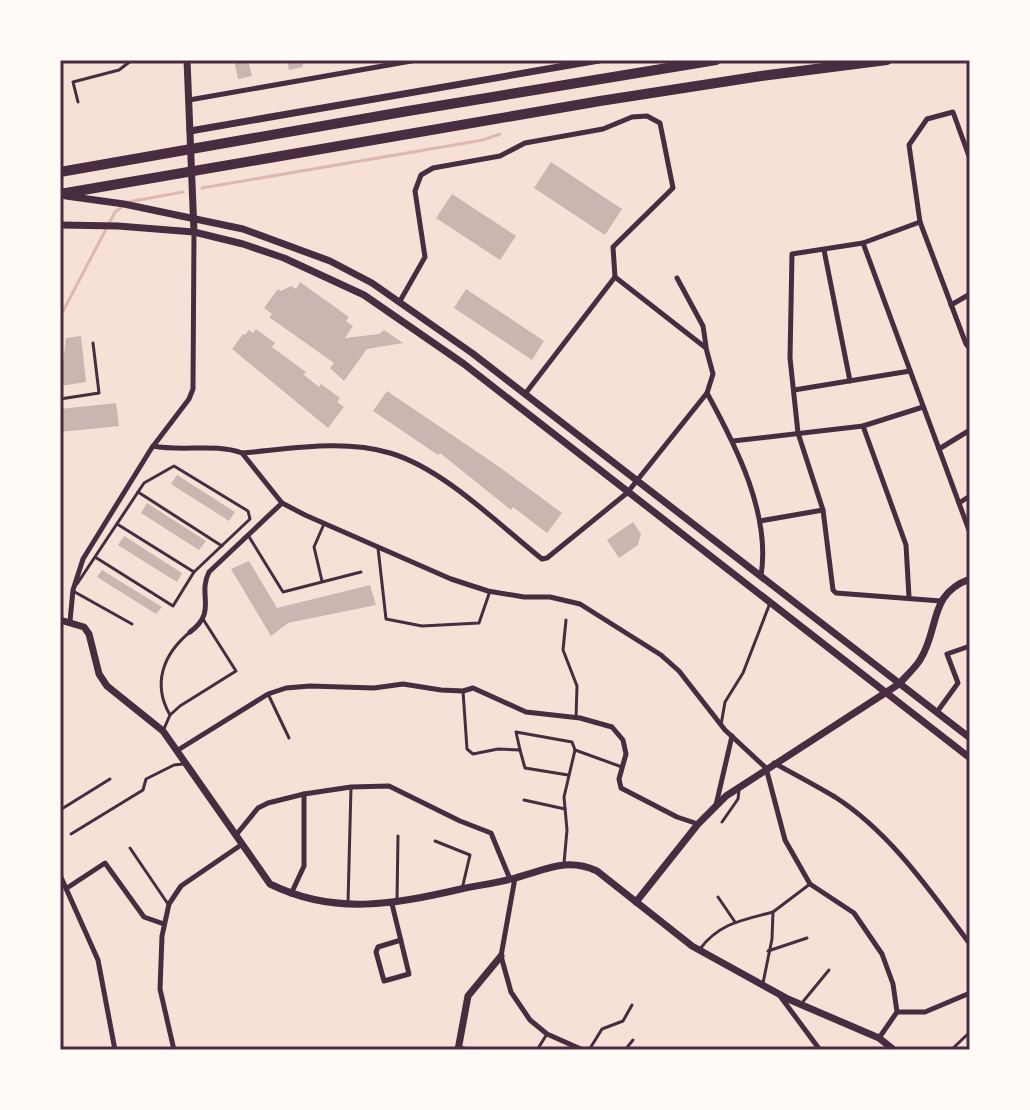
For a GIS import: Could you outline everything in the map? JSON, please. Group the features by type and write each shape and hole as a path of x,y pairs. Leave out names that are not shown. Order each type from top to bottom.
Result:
{"highway":[{"path":"60,172 716,60"},
{"path":"60,194 614,98 887,60"}],"street":[{"path":"70,621 73,590 83,559 153,446 189,399 193,389 194,218 187,60"},
{"path":"189,100 417,60"},
{"path":"190,131 599,60"},
{"path":"970,159 953,112 927,119 909,145 920,222 970,349"},
{"path":"400,301 425,257 415,191 421,175 433,168 500,156 525,143 603,129 632,117 647,116 660,123 673,188 613,247 615,277 525,394"},
{"path":"60,194 243,229 303,250 372,283 525,394 970,738"},
{"path":"920,222 863,243 792,254 790,358 798,433 823,510 833,590 836,593 941,601"},
{"path":"60,225 194,232 284,258 364,295 464,364 970,758"},
{"path":"863,243 970,533"},
{"path":"824,250 850,381"},
{"path":"615,277 706,348"},
{"path":"153,446 171,450 228,448 242,453 348,446 393,454 453,485 542,559 547,558 627,493 707,393 713,374 703,326 677,278"},
{"path":"951,305 970,294"},
{"path":"794,390 910,371"},
{"path":"707,393 733,441 760,521 764,553 761,576"},
{"path":"733,441 863,426 923,407"},
{"path":"863,426 906,545 909,597"},
{"path":"939,449 970,430"},
{"path":"242,453 282,503 324,524 451,579 490,591 566,600 593,610 661,655 679,671 732,735 770,766 837,798 880,835 930,890 970,944"},
{"path":"959,503 970,496"},
{"path":"190,632 203,619 207,608 204,582 209,572 282,503"},
{"path":"760,521 823,510"},
{"path":"636,902 715,806 770,766 899,684 920,661 941,601 949,589 970,579"},
{"path":"60,620 84,627 89,634 99,674 107,686 163,731 270,884 291,895 327,903 394,904 512,879 563,864 582,864 597,871 700,950 777,993 879,1038 894,1050"},
{"path":"937,712 958,683 947,654 970,646"},
{"path":"178,750 268,694 286,688 374,688 403,684 463,691 473,688 526,712 606,724 618,731 626,754 619,779 621,788 677,817 698,824"},
{"path":"715,806 732,735"},
{"path":"770,766 785,840 810,884 854,913 882,954 893,984 897,1012 879,1038"},
{"path":"235,836 258,808 268,803 351,787 389,786 491,833 512,879 501,956 511,992 530,1020 547,1034 586,1050"},
{"path":"291,895 304,866 304,794"},
{"path":"174,1050 160,989 164,924 169,904 181,886 241,845"},
{"path":"67,888 105,863 144,917 164,924"},
{"path":"60,875 98,960 115,1050"},
{"path":"394,904 409,974 384,981 376,952 378,947 401,940"},
{"path":"459,1048 468,996 501,956"},
{"path":"777,993 820,1050"},
{"path":"897,1012 925,1012 970,993"}],"lane":[{"path":"78,102 73,82 119,70 132,60"},
{"path":"60,399 99,393 93,343"},
{"path":"95,557 173,606 194,572 250,519 248,511 174,466 144,483 73,590 132,624"},
{"path":"138,492 222,546"},
{"path":"117,524 194,572"},
{"path":"322,582 314,547 324,524"},
{"path":"248,535 283,592 361,572"},
{"path":"378,548 386,619 422,626 479,623 490,591"},
{"path":"721,725 725,702 743,673 770,603"},
{"path":"163,731 170,715 236,671 203,619"},
{"path":"566,620 563,650 577,686 576,718"},
{"path":"170,715 160,694 161,678 172,651 190,632"},
{"path":"463,691 467,749 473,754 498,749 520,750"},
{"path":"268,694 289,738"},
{"path":"563,864 567,830 564,797 575,750 572,742 516,732 525,768 568,775"},
{"path":"575,750 622,767"},
{"path":"71,834 143,790 146,779 174,765 186,763"},
{"path":"60,810 110,779"},
{"path":"722,822 738,799 740,786"},
{"path":"348,903 351,787"},
{"path":"524,800 565,809"},
{"path":"394,904 398,836"},
{"path":"435,841 470,855 462,889"},
{"path":"130,848 169,904"},
{"path":"700,950 711,934 735,922 773,912 810,884"},
{"path":"718,897 735,922"},
{"path":"763,983 772,939 773,912"},
{"path":"768,951 807,938"},
{"path":"801,1004 829,970"},
{"path":"586,1050 602,1029 623,1021 632,1005"},
{"path":"951,1050 970,1032"},
{"path":"537,1050 547,1034"},
{"path":"625,1050 633,1040"},
{"path":"459,1048 471,1050"}],"building":[{"path":"234,60 248,60 252,76 238,79"},
{"path":"287,60 302,60 303,67 289,70"},
{"path":"551,162 622,209 605,235 534,188"},
{"path":"452,194 516,236 500,260 436,218"},
{"path":"300,282 349,317 346,321 353,326 345,338 379,334 384,330 403,343 367,349 344,381 330,368 334,363 269,317 272,314 264,308 278,289 281,291 291,286 296,289"},
{"path":"466,289 544,341 532,360 454,308"},
{"path":"256,329 275,343 272,347 306,372 304,375 340,398 337,402 344,407 328,428 232,349 243,334 249,330 253,333"},
{"path":"81,336 86,382 60,386 66,338"},
{"path":"387,391 562,513 547,533 513,507 511,510 440,453 438,455 373,411"},
{"path":"116,403 119,426 60,432 60,409"},
{"path":"177,475 235,512 229,521 171,484"},
{"path":"147,503 206,541 199,550 141,513"},
{"path":"633,522 641,534 638,545 619,558 607,540"},
{"path":"124,536 182,573 177,582 118,545"},
{"path":"249,561 277,608 370,585 376,605 288,623 271,636 231,569"},
{"path":"102,570 162,607 156,614 97,577"}],"waterway":[{"path":"202,188 483,140 500,134"},
{"path":"128,202 183,192"},
{"path":"60,317 115,212 122,207"}]}
